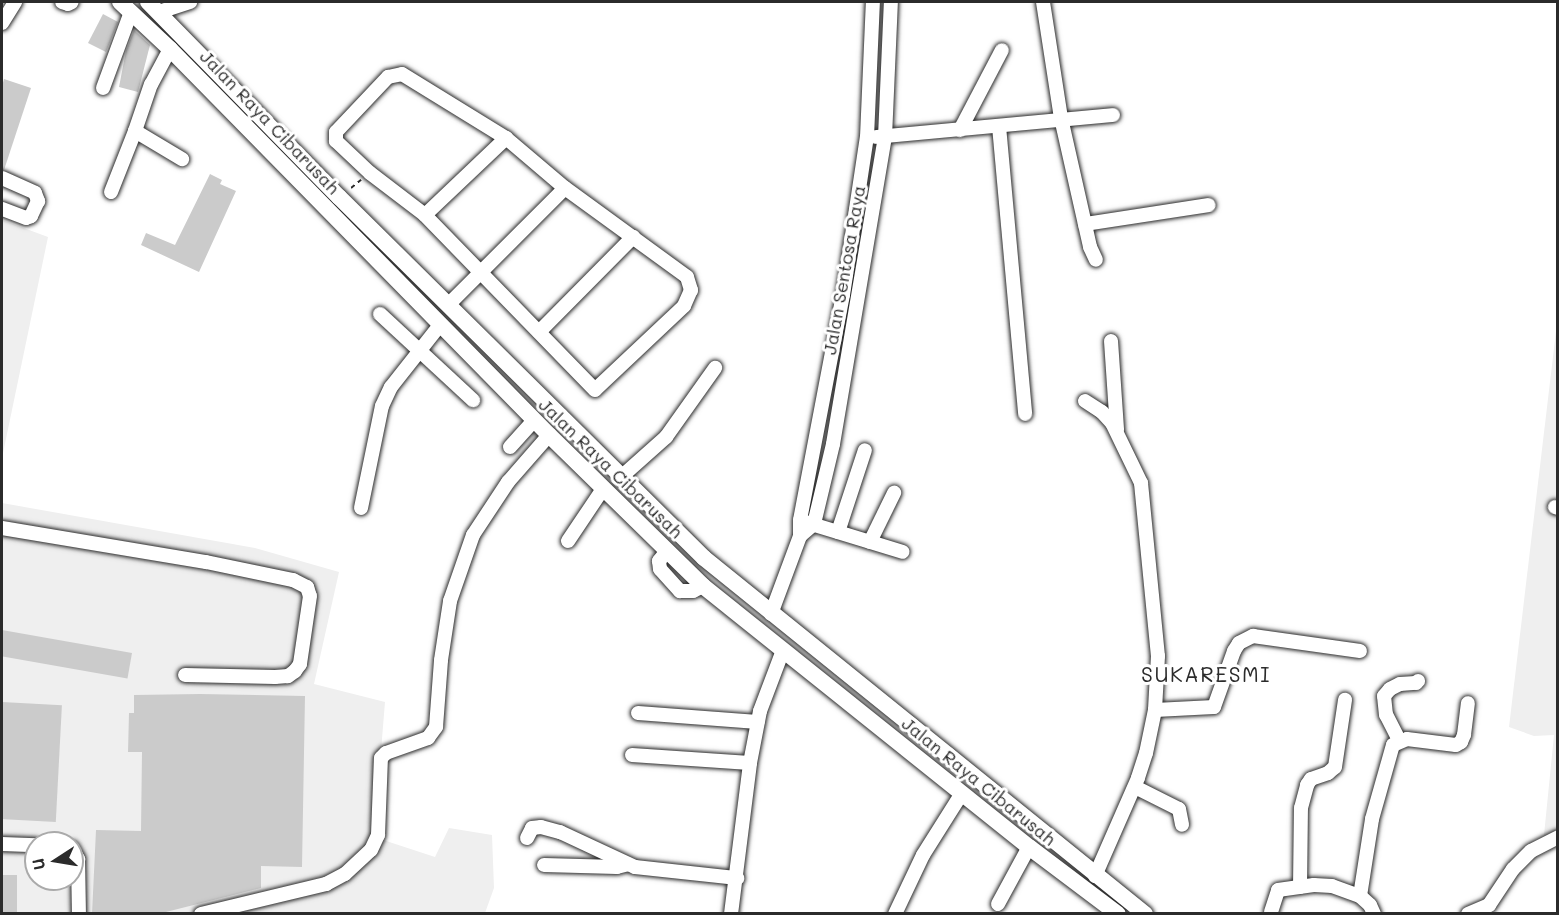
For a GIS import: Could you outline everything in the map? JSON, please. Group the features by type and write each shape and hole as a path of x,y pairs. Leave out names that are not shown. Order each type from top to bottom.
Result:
{"main road":[{"name":"Jalan Raya Cibarusah","path":"125,7 170,49 534,420 703,586 1029,847 1118,914"},
{"name":"Jalan Raya Cibarusah","path":"154,7 339,197 620,478 704,558 1095,876 1145,914"}],"street":[{"path":"2,23 15,2"},
{"path":"62,2 68,4 72,2"},
{"path":"154,7 190,2"},
{"name":"Jalan Sentosa Raya","path":"771,614 800,536 800,520 813,465 841,306 867,137 873,2"},
{"name":"Jalan Sentosa Raya","path":"800,536 814,524 833,444 885,137 891,2"},
{"path":"1043,2 1061,118 1090,247 1096,260"},
{"path":"103,88 125,7"},
{"path":"111,192 151,84 170,49"},
{"path":"960,130 1002,50"},
{"path":"393,74 402,74 506,138 565,189 687,277 691,291 684,306 595,390 425,215 370,173 336,141 336,132 388,77 393,74"},
{"path":"867,137 1113,115"},
{"path":"999,126 1025,414"},
{"path":"135,131 183,159"},
{"path":"425,215 506,138"},
{"path":"2,178 35,193 38,201 31,216 26,218 2,209"},
{"path":"448,305 565,189"},
{"path":"1085,224 1209,205"},
{"path":"539,332 633,237"},
{"path":"380,314 473,400"},
{"path":"362,508 382,406 392,387 440,325"},
{"path":"1111,340 1117,430"},
{"path":"620,478 666,437 715,368"},
{"path":"1085,401 1102,412 1117,430 1141,483 1158,656 1155,710 1134,787 1095,876"},
{"path":"510,447 534,420"},
{"path":"201,914 326,885 345,874 371,850 378,836 381,758 386,753 428,738 436,727 441,660 450,601 473,535 482,518 508,482 549,435"},
{"path":"838,532 865,450"},
{"path":"568,541 603,489"},
{"path":"870,542 894,493"},
{"path":"800,520 903,552"},
{"path":"2,528 206,562 239,571 293,580 307,586 310,596 300,664 295,671 288,676 275,677 185,675"},
{"path":"1155,710 1214,707 1234,651 1239,643 1253,636 1360,651"},
{"path":"731,914 750,763 758,722 766,690 783,650"},
{"path":"1399,740 1386,715 1384,696 1390,689 1400,684 1418,681"},
{"path":"1300,886 1301,808 1307,785 1311,779 1335,768 1345,700"},
{"path":"1360,896 1372,819 1389,752 1399,740 1456,745 1461,742 1468,703"},
{"path":"638,712 758,722"},
{"path":"632,755 750,763"},
{"path":"1134,787 1179,809 1182,825"},
{"path":"895,914 923,855 962,793"},
{"path":"526,838 532,828 541,827 570,836 628,864 642,868 737,878"},
{"path":"1468,914 1486,911 1513,869 1531,851 1557,837"},
{"path":"2,844 24,845"},
{"path":"998,904 1029,847"},
{"path":"544,865 617,867 628,864"},
{"path":"1270,912 1278,890 1325,885 1360,896 1370,905 1374,914"},
{"path":"79,891 79,914"}],"path":[{"path":"339,197 370,173"}],"shaded area":[{"path":"2,220 48,237 2,458"},
{"path":"1557,323 1557,841 1543,845 1554,735 1534,736 1509,727"},
{"path":"2,503 255,548 339,572 314,684 385,702 374,837 435,857 449,828 492,835 494,888 485,913 2,913"}],"building":[{"path":"103,14 118,22 106,52 88,43"},
{"path":"134,30 150,45 138,92 119,87 126,51"},
{"path":"4,79 31,88 4,170 2,169 2,86"},
{"path":"210,174 222,180 220,184 236,191 199,272 141,245 146,233 175,245"},
{"path":"2,630 132,653 127,679 2,656"},
{"path":"134,695 305,696 302,867 261,866 261,888 158,914 92,914 96,830 141,831 142,752 128,752 129,713 134,713"},
{"path":"2,702 62,705 56,822 2,819"},
{"path":"2,875 17,875 17,914 2,914"}],"district":[{"name":"SUKARESMI","path":"1206,674"}]}
